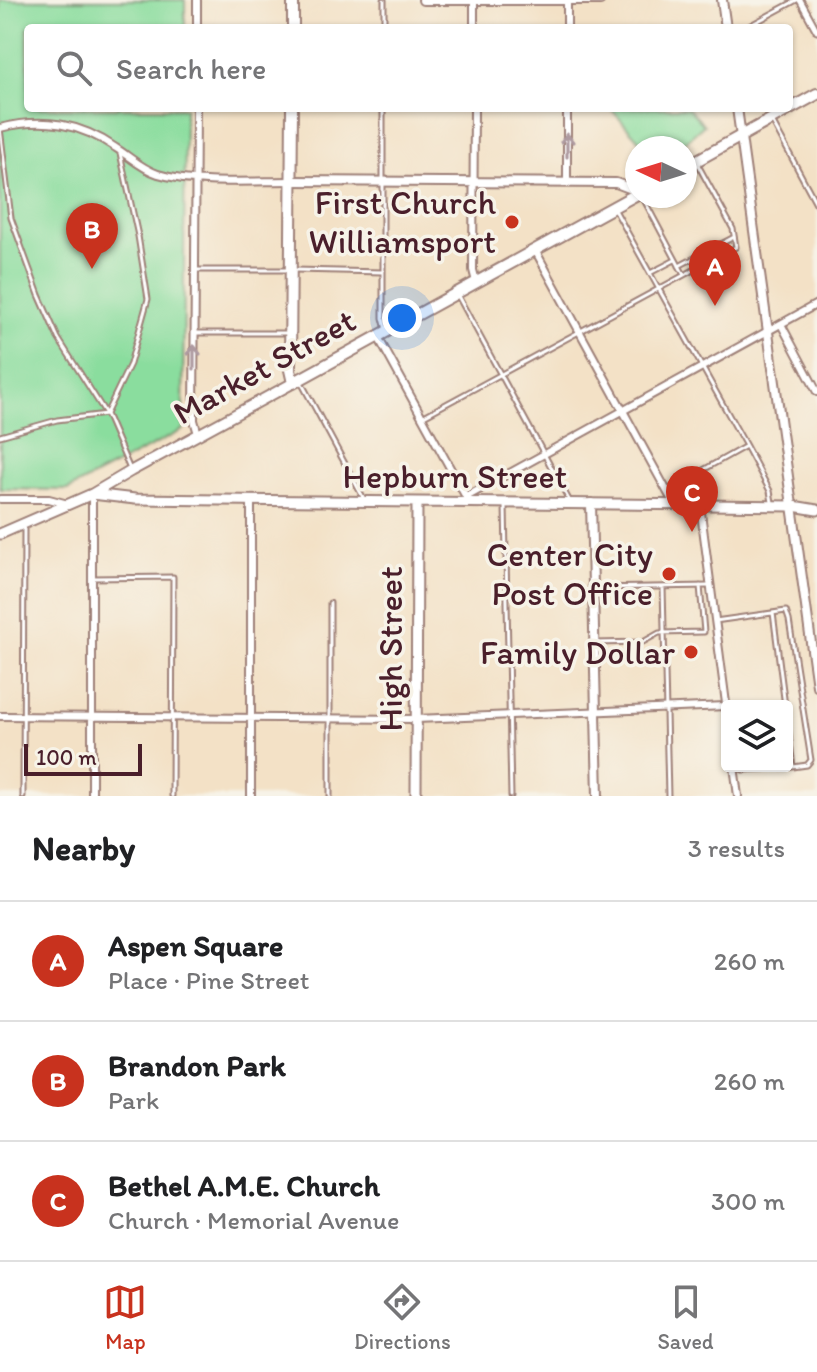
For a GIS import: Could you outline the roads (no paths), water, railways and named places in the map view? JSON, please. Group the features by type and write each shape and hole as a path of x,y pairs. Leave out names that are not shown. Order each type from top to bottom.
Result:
{"main road":[{"path":"293,0 293,24"},
{"path":"793,107 817,94"},
{"path":"292,112 290,370 296,381"},
{"path":"697,161 784,112"},
{"name":"Market Street","path":"0,534 92,494 625,200"},
{"name":"Hepburn Street","path":"92,494 135,499 417,502 466,499 793,506 817,510"},
{"name":"High Street","path":"416,796 417,502"}],"street":[{"path":"197,0 197,24"},
{"path":"423,0 600,0"},
{"path":"474,0 474,24"},
{"path":"722,0 725,24"},
{"path":"798,0 817,31"},
{"path":"567,1 567,24"},
{"path":"196,112 194,420 198,434"},
{"path":"474,112 473,270 476,282"},
{"path":"567,112 567,182"},
{"path":"738,112 817,686"},
{"path":"0,128 37,122 57,123 91,132 153,173 176,179 567,182 616,183 625,187"},
{"path":"535,250 674,504"},
{"path":"382,333 466,499 817,304"},
{"path":"781,324 817,392"},
{"path":"92,494 92,796"},
{"path":"0,499 49,499 68,504"},
{"path":"251,501 251,796"},
{"path":"591,503 598,796"},
{"path":"700,505 728,700"},
{"path":"0,716 416,719 721,707"},
{"path":"735,772 738,796"}],"lane":[{"path":"384,0 384,24"},
{"path":"753,24 798,0"},
{"path":"382,333 383,112"},
{"path":"771,119 817,205"},
{"path":"0,128 11,218 39,295 58,338 106,414 131,471"},
{"path":"106,414 130,364 148,299 119,150"},
{"path":"422,417 736,247 733,229 697,161"},
{"path":"613,206 746,446 770,491 773,506"},
{"path":"647,208 684,275"},
{"path":"679,266 734,237"},
{"path":"650,273 676,260"},
{"path":"195,270 383,272"},
{"path":"456,293 570,503"},
{"path":"194,333 291,333"},
{"path":"296,381 366,502"},
{"path":"0,436 57,420 106,414"},
{"path":"666,490 746,446"},
{"path":"505,502 511,796"},
{"path":"23,796 24,524"},
{"path":"92,578 173,577 172,796"},
{"path":"594,643 643,642 659,633 704,632 700,586"},
{"path":"593,588 711,586"},
{"path":"663,587 668,796"},
{"path":"330,603 330,796"},
{"path":"715,621 786,611 811,760 807,765 793,767"},
{"path":"773,613 784,700"}],"place":[{"name":"First Church Williamsport","path":"512,222"},
{"name":"Brandon Park","path":"92,269"},
{"name":"Aspen Square","path":"715,306"},
{"name":"Bethel A.M.E. Church","path":"692,532"},
{"name":"Center City Post Office","path":"669,574"},
{"name":"Family Dollar","path":"691,652"}]}
